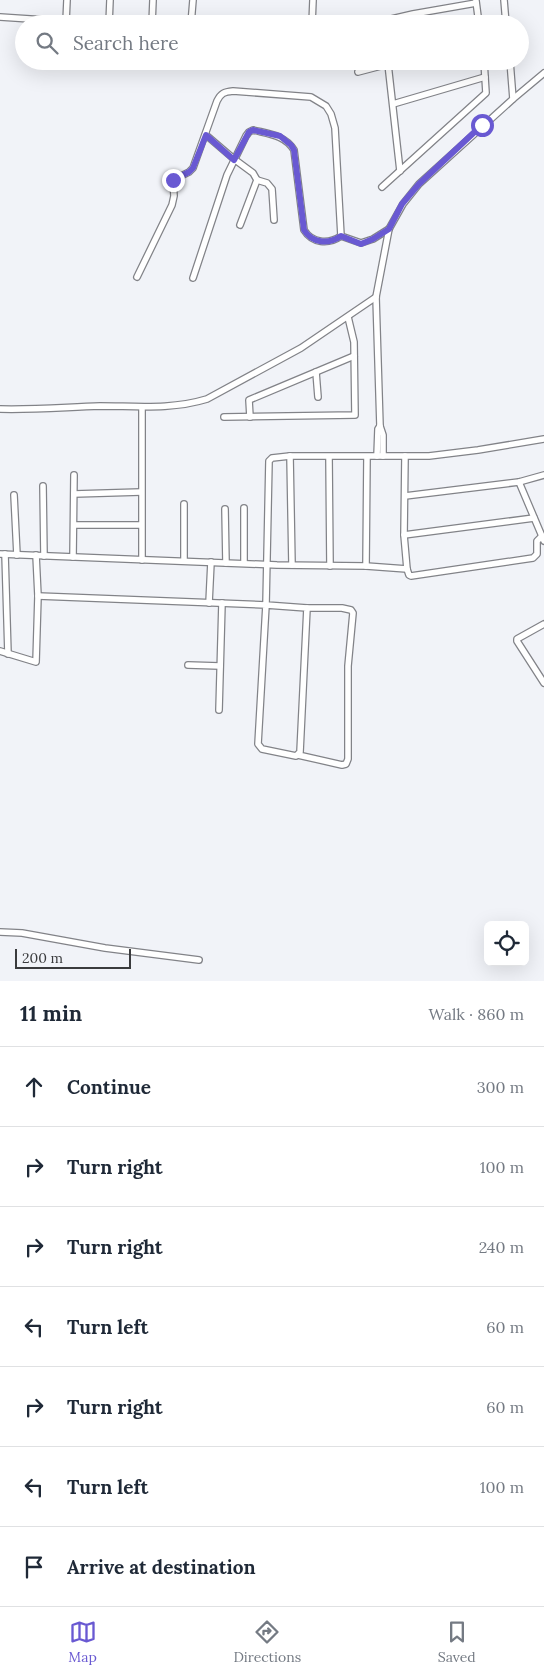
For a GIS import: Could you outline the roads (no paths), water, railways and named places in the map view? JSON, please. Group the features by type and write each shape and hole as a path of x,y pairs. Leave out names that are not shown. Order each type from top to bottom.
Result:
{"street":[{"path":"66,15 67,0"},
{"path":"108,15 110,0"},
{"path":"152,0 152,15"},
{"path":"192,15 193,0"},
{"path":"312,15 313,0"},
{"path":"504,0 505,15"},
{"path":"409,15 476,2 478,15"},
{"path":"0,17 15,18"},
{"path":"358,72 366,70"},
{"path":"389,70 400,171"},
{"path":"382,187 485,96 487,91 485,70"},
{"path":"511,70 513,98"},
{"path":"380,456 376,297 389,229 402,204 419,184 544,72"},
{"path":"393,104 485,77"},
{"path":"137,277 172,205 173,180 193,168 217,101 224,92 233,91 311,97 326,106 331,114 335,128 341,236"},
{"path":"193,278 227,175 249,132 253,130 280,136 291,145 296,157 304,230 308,237 315,241 334,241 341,236"},
{"path":"206,135 234,160 253,173 257,180 267,183 272,189 274,220"},
{"path":"240,225 257,180"},
{"path":"341,236 361,244 389,229"},
{"path":"0,409 101,406 165,407 190,404 207,399 301,348 376,297"},
{"path":"224,417 354,415 354,342 348,317"},
{"path":"250,417 249,400 354,356"},
{"path":"316,372 318,397"},
{"path":"142,407 142,560"},
{"path":"38,596 222,603 266,605 307,608 342,608 351,610 353,613 348,659 348,759 346,764 342,765 298,754 296,756 262,749 258,744 266,605 268,564 268,461 272,458 290,456 429,456 544,439"},
{"path":"290,456 292,565"},
{"path":"405,456 404,535 407,569 411,576 533,558 537,554 537,541 543,539 519,482"},
{"path":"329,457 330,566"},
{"path":"366,566 367,457"},
{"path":"72,557 74,475"},
{"path":"405,496 519,482 544,475"},
{"path":"43,486 44,556"},
{"path":"74,494 141,492"},
{"path":"14,495 17,555"},
{"path":"184,504 184,561"},
{"path":"244,508 244,564"},
{"path":"225,509 226,563"},
{"path":"404,535 534,518"},
{"path":"74,525 141,525"},
{"path":"8,654 2,554 407,569"},
{"path":"0,652 36,662 38,596 36,555"},
{"path":"209,603 211,562"},
{"path":"219,710 222,603"},
{"path":"298,754 300,752 307,608"},
{"path":"544,624 517,641 544,682"},
{"path":"188,665 220,666"},
{"path":"538,673 544,669"},
{"path":"0,932 22,933 105,948 199,960"}]}
